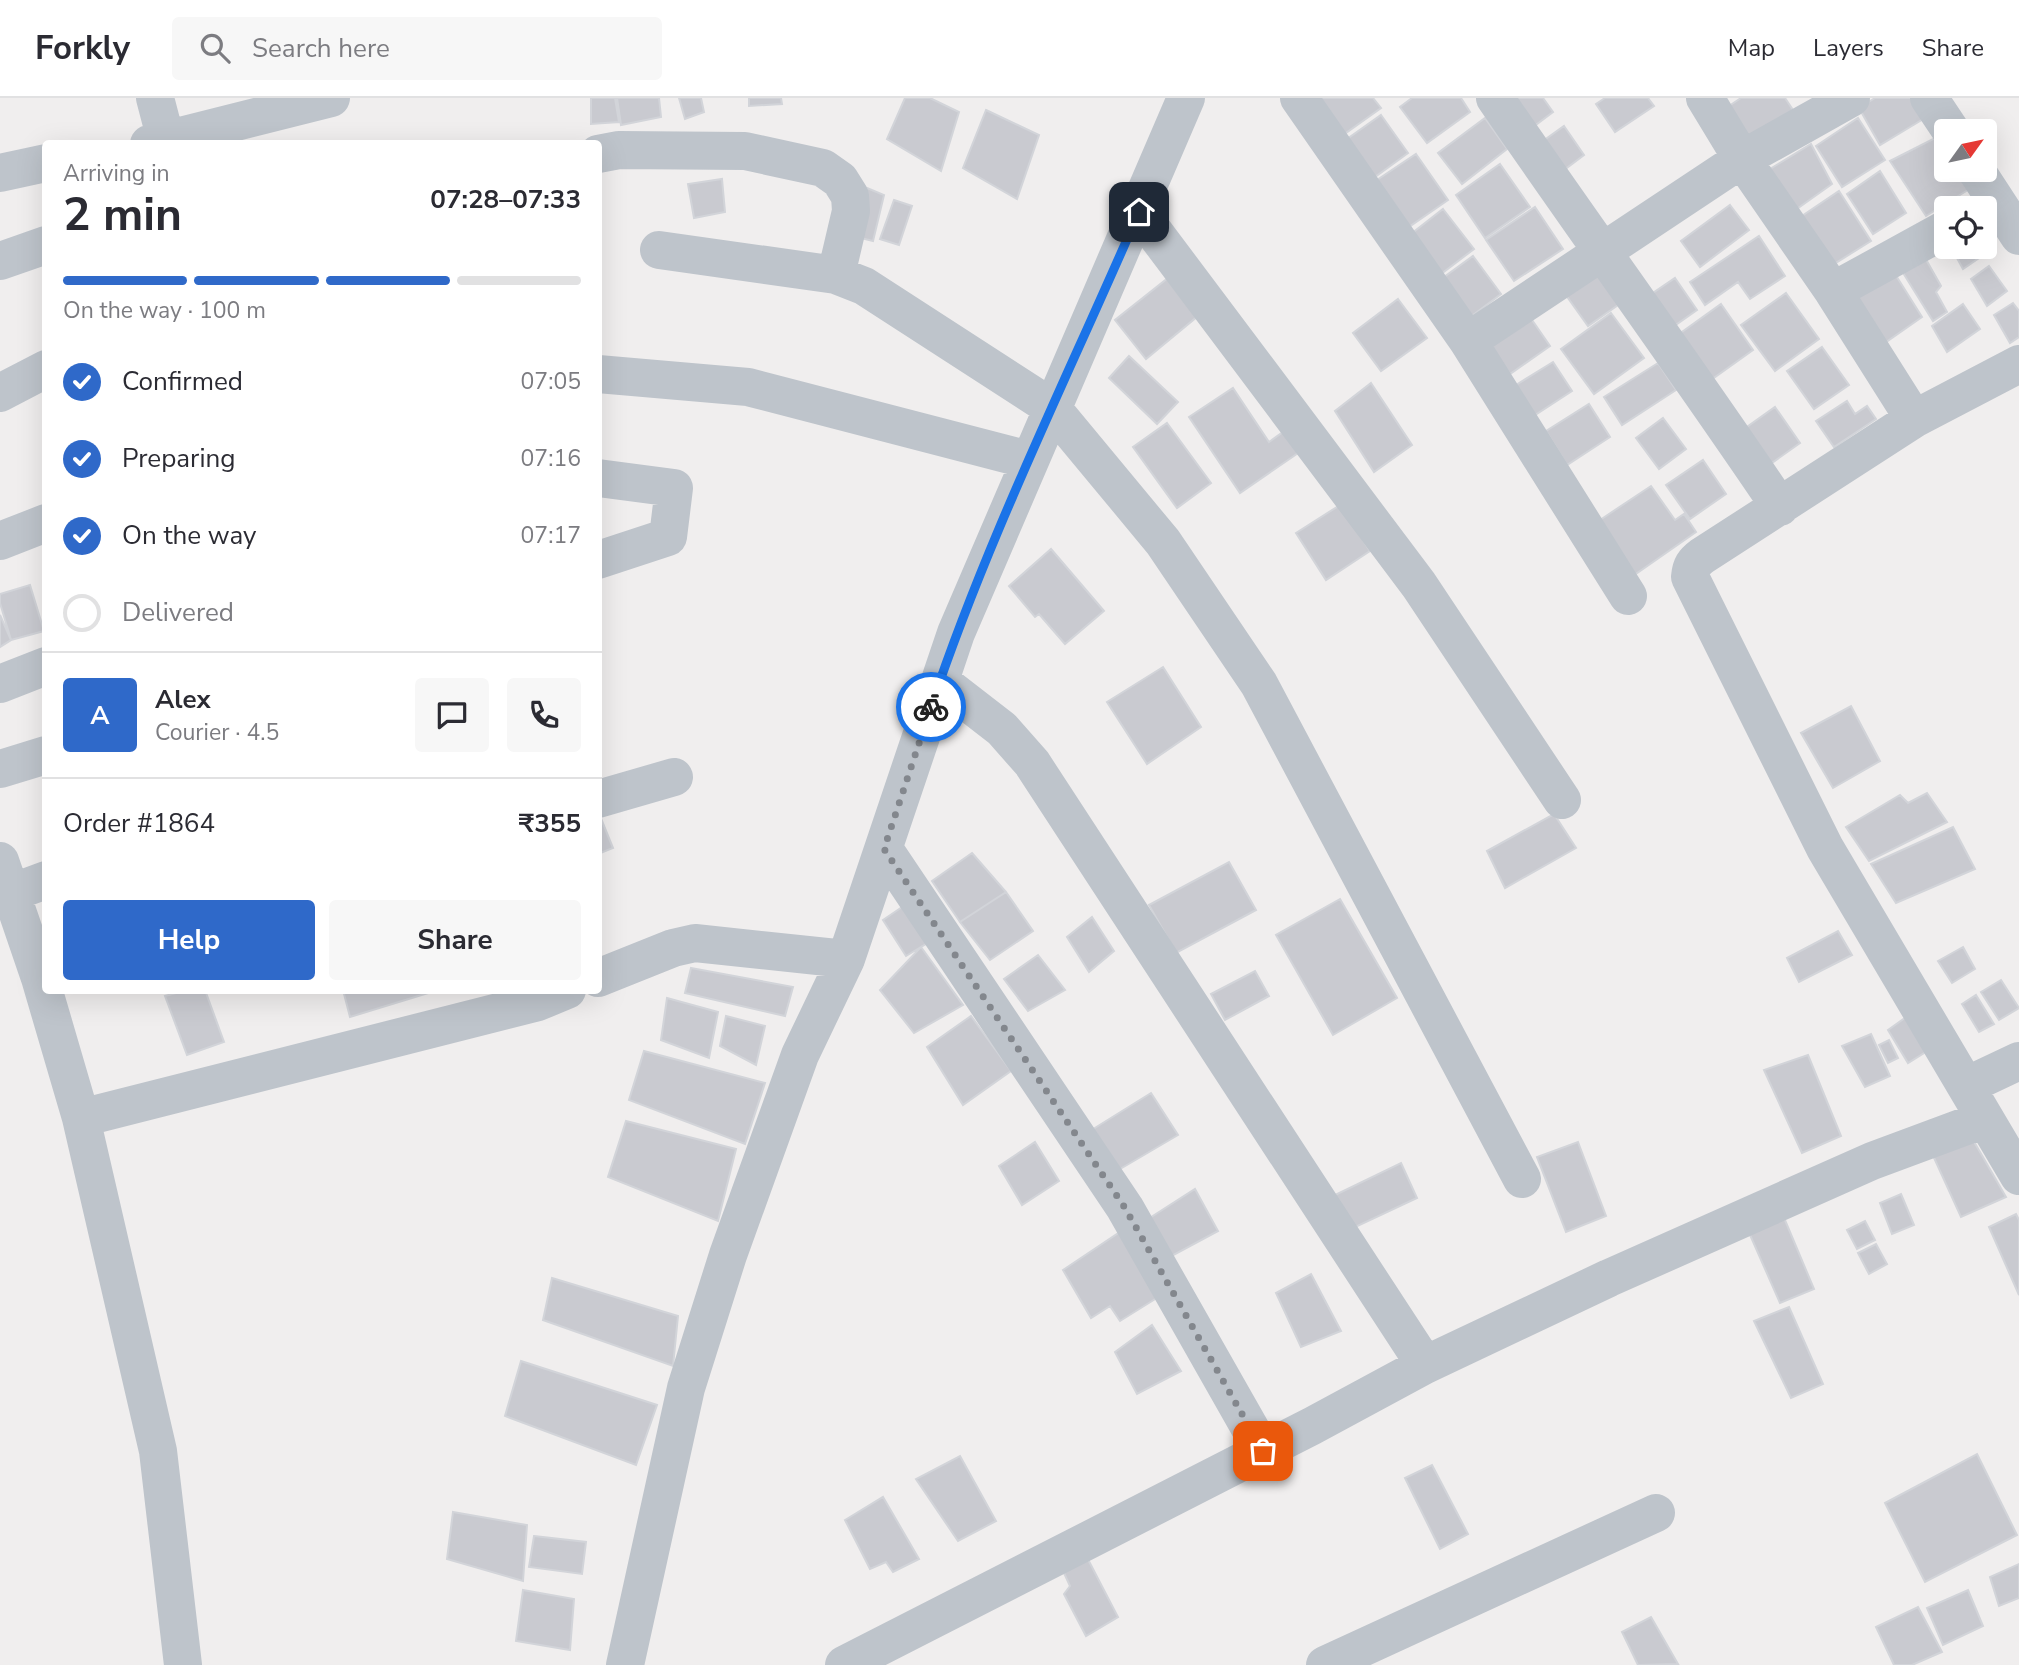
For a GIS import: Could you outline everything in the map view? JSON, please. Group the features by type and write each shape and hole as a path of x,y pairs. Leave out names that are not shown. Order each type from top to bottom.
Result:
{"street":[{"path":"155,98 161,140"},
{"path":"169,140 331,98"},
{"path":"625,1665 686,1388 728,1255 800,1055 846,959 956,632 1186,98"},
{"path":"1299,98 1468,341 1628,596"},
{"path":"1495,98 1780,507"},
{"path":"1705,98 1742,159 1833,291 1914,419"},
{"path":"1468,341 1742,159 1851,98"},
{"path":"1929,98 1943,119"},
{"path":"602,153 619,150 745,151 823,168 840,180 850,196 851,211 835,275"},
{"path":"0,173 42,164"},
{"path":"1986,182 2000,200 2019,236"},
{"path":"1139,212 1419,585 1562,800"},
{"path":"1833,291 1934,236"},
{"path":"0,261 42,246"},
{"path":"659,250 835,275 864,286 1051,407 1163,542 1259,684 1522,1179"},
{"path":"2019,363 1914,419 1695,561 1690,577 1825,848 2019,1176"},
{"path":"0,393 42,371"},
{"path":"602,374 748,387 1028,460"},
{"path":"602,479 674,488 668,537 602,559"},
{"path":"0,541 42,525"},
{"path":"0,684 42,668"},
{"path":"940,681 1002,729 1032,764 1425,1365"},
{"path":"0,769 42,756"},
{"path":"602,798 674,778"},
{"path":"884,849 1125,1208 1263,1451"},
{"path":"19,878 42,973"},
{"path":"602,976 673,948 695,943 846,959"},
{"path":"48,994 81,1118 158,1451 183,1665"},
{"path":"81,1118 538,1002 557,994"},
{"path":"1966,1086 2019,1061"},
{"path":"844,1665 1425,1365 1609,1278 1872,1161 1985,1119"},
{"path":"1325,1665 1656,1513"}],"building":[{"path":"591,98 615,98 619,122 591,124"},
{"path":"617,98 659,98 661,117 621,125"},
{"path":"679,98 701,98 704,112 685,119"},
{"path":"749,98 781,98 782,104 749,106"},
{"path":"905,98 930,98 959,112 941,171 887,139"},
{"path":"1307,98 1373,98 1381,108 1336,140"},
{"path":"1412,98 1461,98 1470,112 1427,143 1400,107"},
{"path":"1513,98 1543,98 1553,112 1533,127"},
{"path":"1605,98 1648,98 1654,106 1615,132 1596,104"},
{"path":"1741,98 1785,98 1793,110 1743,140 1726,108"},
{"path":"1875,98 1913,98 1925,118 1880,145 1859,108"},
{"path":"986,110 1039,135 1017,199 963,168"},
{"path":"1381,115 1408,153 1368,182 1340,144"},
{"path":"1485,118 1507,149 1462,184 1438,153"},
{"path":"1858,118 1885,160 1842,187 1816,146"},
{"path":"1564,126 1584,155 1564,170 1543,141"},
{"path":"1934,139 1934,182 1974,182 1976,185 1958,196 1934,196 1934,211 1926,216 1890,161"},
{"path":"1811,144 1832,184 1791,213 1765,172"},
{"path":"1416,154 1448,200 1403,231 1371,184"},
{"path":"1500,164 1530,207 1485,238 1456,195"},
{"path":"1880,171 1906,213 1873,234 1847,194"},
{"path":"722,179 725,212 694,218 688,184"},
{"path":"867,188 884,195 873,241 853,236"},
{"path":"1839,191 1871,241 1826,269 1796,220"},
{"path":"894,200 912,206 899,245 880,239"},
{"path":"1730,205 1749,230 1700,267 1681,241"},
{"path":"1535,207 1563,249 1514,281 1486,240"},
{"path":"1443,209 1474,249 1441,274 1411,234"},
{"path":"1759,236 1785,276 1750,299 1738,282 1705,305 1690,282"},
{"path":"1473,256 1501,294 1469,318 1440,280"},
{"path":"1924,256 1941,286 1936,292 1947,312 1933,321 1900,268"},
{"path":"1958,259 1978,259 1963,269"},
{"path":"1890,266 1922,317 1879,347 1846,292"},
{"path":"1989,266 2007,291 1987,306 1971,279"},
{"path":"1597,268 1621,303 1588,326 1563,291"},
{"path":"1168,278 1198,316 1146,359 1115,320"},
{"path":"1675,278 1697,310 1667,331 1644,299"},
{"path":"1786,293 1819,339 1775,371 1741,325"},
{"path":"1398,299 1427,338 1381,371 1353,333"},
{"path":"2013,303 2019,311 2019,337 2010,343 1994,315"},
{"path":"1721,304 1753,350 1708,382 1675,337"},
{"path":"1963,304 1980,329 1947,352 1932,326"},
{"path":"1611,313 1644,358 1594,394 1561,349"},
{"path":"1530,317 1550,346 1510,374 1489,345"},
{"path":"1822,347 1849,385 1814,409 1787,371"},
{"path":"1129,356 1178,402 1157,424 1109,378"},
{"path":"1553,362 1572,391 1535,415 1516,385"},
{"path":"1658,363 1676,390 1622,425 1604,397"},
{"path":"1371,383 1412,445 1374,472 1335,411"},
{"path":"1233,388 1269,442 1290,427 1304,449 1240,493 1189,417"},
{"path":"1847,401 1855,414 1867,406 1876,419 1834,447 1816,421"},
{"path":"1589,404 1610,437 1567,465 1546,431"},
{"path":"1775,407 1800,443 1769,465 1744,429"},
{"path":"1663,418 1686,449 1659,469 1636,438"},
{"path":"1167,423 1211,483 1177,508 1133,447"},
{"path":"1703,460 1726,494 1690,519 1666,485"},
{"path":"1651,486 1675,520 1684,514 1696,532 1630,578 1600,520"},
{"path":"1340,505 1370,551 1326,580 1296,533"},
{"path":"1051,549 1104,611 1065,644 1039,614 1035,617 1009,586"},
{"path":"30,585 42,632 11,640 0,594"},
{"path":"0,615 11,640 0,647"},
{"path":"1163,667 1201,727 1147,764 1107,702"},
{"path":"1851,706 1880,761 1833,788 1801,733"},
{"path":"1927,793 1947,822 1869,861 1846,827 1900,795 1908,803"},
{"path":"1554,814 1576,848 1505,888 1487,851"},
{"path":"602,821 613,848 602,852"},
{"path":"1953,827 1975,869 1896,903 1871,864"},
{"path":"972,853 1006,892 960,922 932,881"},
{"path":"1229,862 1256,910 1176,953 1149,905"},
{"path":"1006,892 1033,931 990,960 960,922"},
{"path":"1340,899 1397,998 1333,1035 1276,935"},
{"path":"905,905 931,941 906,956 883,920"},
{"path":"1092,917 1114,951 1089,972 1067,937"},
{"path":"1838,931 1852,955 1799,982 1787,958"},
{"path":"921,947 963,1005 914,1033 880,990"},
{"path":"1963,947 1975,969 1952,983 1938,961"},
{"path":"1038,955 1065,990 1028,1011 1004,979"},
{"path":"691,968 793,987 785,1016 685,993"},
{"path":"1255,971 1269,996 1225,1020 1211,994"},
{"path":"2001,980 2019,1008 1999,1020 1981,992"},
{"path":"206,994 224,1042 187,1055 165,996"},
{"path":"344,994 425,994 350,1017"},
{"path":"1976,995 1994,1024 1979,1032 1962,1004"},
{"path":"667,998 718,1012 709,1058 661,1040"},
{"path":"1909,1015 1929,1050 1908,1063 1888,1030"},
{"path":"726,1016 765,1026 756,1065 720,1046"},
{"path":"971,1016 1011,1071 963,1105 927,1047"},
{"path":"1871,1034 1890,1076 1865,1087 1842,1046"},
{"path":"1889,1040 1898,1058 1888,1063 1879,1045"},
{"path":"644,1051 765,1083 745,1144 629,1100"},
{"path":"1808,1055 1841,1136 1802,1153 1764,1070"},
{"path":"1151,1093 1178,1135 1115,1172 1090,1131"},
{"path":"626,1121 736,1149 718,1221 608,1177"},
{"path":"1969,1133 2006,1197 1961,1217 1930,1149"},
{"path":"1035,1142 1059,1181 1022,1205 999,1166"},
{"path":"1578,1142 1606,1216 1566,1232 1537,1157"},
{"path":"1401,1163 1417,1198 1349,1230 1333,1196"},
{"path":"1195,1189 1218,1231 1168,1258 1145,1221"},
{"path":"1901,1194 1914,1225 1892,1234 1880,1203"},
{"path":"1782,1213 1814,1289 1780,1303 1747,1228"},
{"path":"2016,1214 2019,1220 2019,1295 1989,1227"},
{"path":"1865,1221 1875,1240 1857,1249 1847,1230"},
{"path":"1120,1232 1160,1296 1120,1321 1110,1306 1091,1318 1063,1270"},
{"path":"1876,1244 1887,1264 1869,1274 1858,1253"},
{"path":"1311,1274 1341,1331 1301,1347 1276,1293"},
{"path":"552,1278 678,1316 673,1366 543,1320"},
{"path":"1789,1307 1823,1384 1791,1398 1754,1321"},
{"path":"1152,1325 1181,1371 1137,1394 1115,1352"},
{"path":"521,1361 657,1405 636,1465 505,1416"},
{"path":"1977,1454 2017,1535 1925,1582 1885,1503"},
{"path":"960,1456 996,1521 958,1541 916,1479"},
{"path":"1432,1465 1468,1534 1440,1549 1405,1478"},
{"path":"883,1497 919,1559 893,1572 886,1562 870,1569 845,1520"},
{"path":"453,1512 527,1525 523,1581 447,1559"},
{"path":"534,1536 586,1542 582,1574 529,1567"},
{"path":"1080,1544 1118,1617 1086,1636 1064,1594 1070,1586 1064,1573"},
{"path":"2019,1564 2019,1598 1999,1606 1990,1577"},
{"path":"523,1590 574,1599 570,1650 516,1641"},
{"path":"1968,1590 1983,1626 1943,1645 1927,1608"},
{"path":"1918,1607 1942,1652 1912,1665 1894,1665 1876,1627"},
{"path":"1651,1617 1678,1664 1638,1665 1622,1632"}],"way so far":[{"path":"931,707 884,849 1125,1208 1263,1451"}],"route":[{"path":"931,707 956,632 1139,212"}]}
